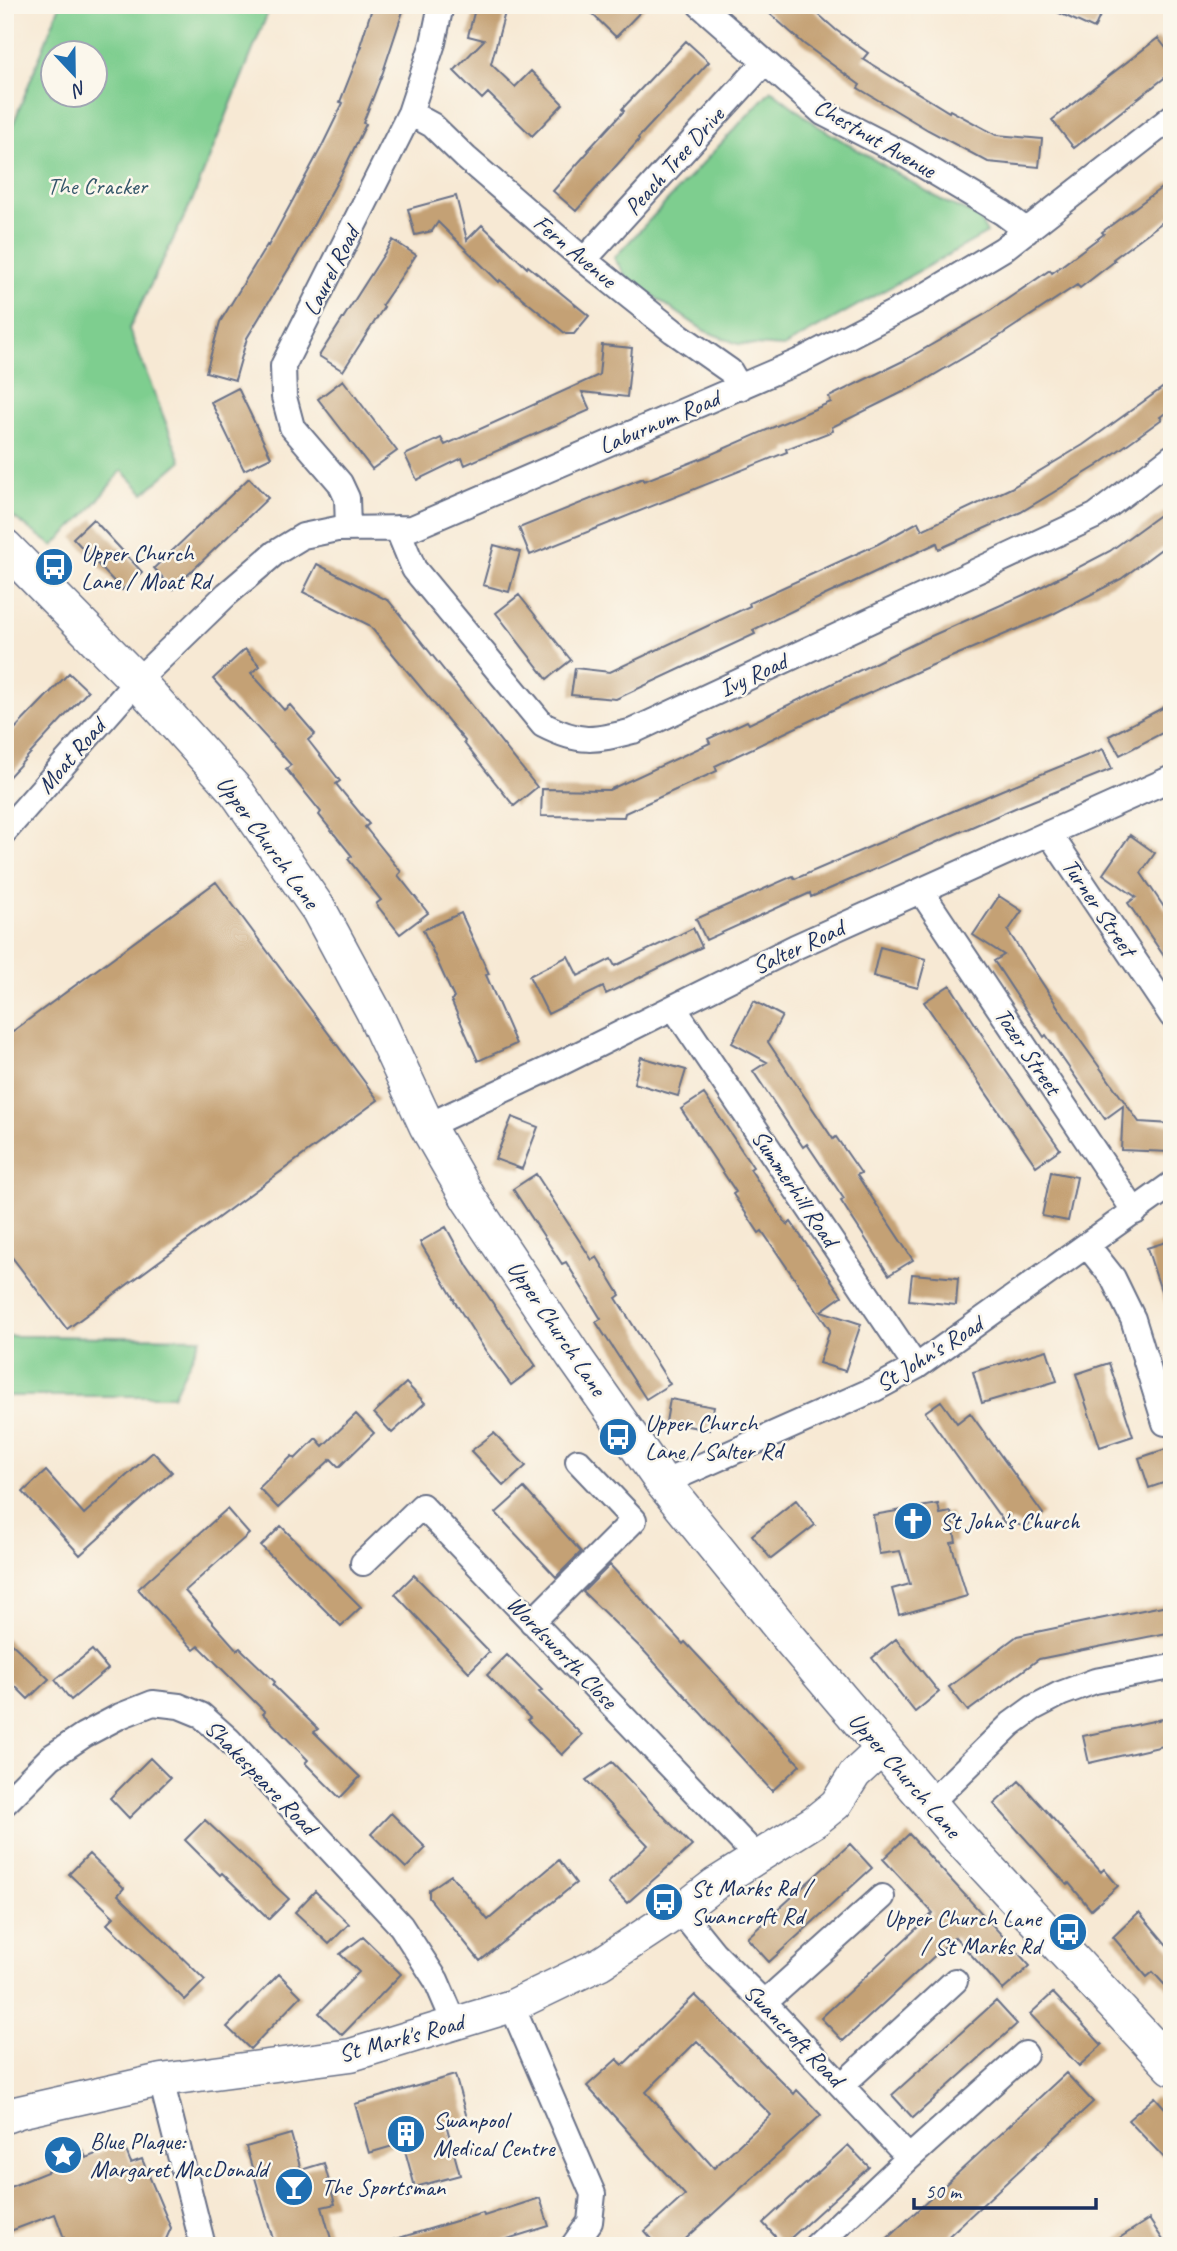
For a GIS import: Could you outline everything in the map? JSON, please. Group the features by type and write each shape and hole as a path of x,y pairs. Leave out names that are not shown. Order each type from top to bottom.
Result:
{"main road":[{"name":"Upper Church Lane","path":"5,547 137,681 236,791 319,910 374,1012 428,1126 469,1199 573,1355 663,1483 881,1749 952,1830 1172,2067"}],"street":[{"name":"Laurel Road","path":"348,528 347,498 340,483 292,427 284,397 283,366 410,113 433,43 441,5"},
{"name":"Chestnut Avenue","path":"700,5 823,113 907,156 1003,213 1027,231"},
{"name":"Peach Tree Drive","path":"584,260 764,62"},
{"name":"Fern Avenue","path":"410,113 432,125 584,260 673,331 730,371 740,388"},
{"name":"Laburnum Road","path":"137,681 227,594 275,553 303,536 348,528 412,528 802,360 918,300 1003,249 1172,117"},
{"name":"Ivy Road","path":"397,528 414,569 543,725 561,735 584,741 632,731 1095,516 1172,457"},
{"name":"Moat Road","path":"5,831 137,681"},
{"name":"Salter Road","path":"428,1126 796,947 1172,778"},
{"name":"Turner Street","path":"1049,833 1172,1016"},
{"name":"Tozer Street","path":"921,891 1135,1212"},
{"name":"Summerhill Road","path":"674,1008 916,1367"},
{"name":"St John's Road","path":"663,1483 864,1394 916,1367 1172,1184"},
{"path":"1087,1245 1113,1278 1133,1319 1165,1423 1172,1421"},
{"path":"533,1622 634,1520 578,1461"},
{"name":"Wordsworth Close","path":"363,1563 422,1506 758,1857"},
{"path":"930,1803 1011,1724 1033,1708 1095,1681 1172,1667"},
{"name":"Shakespeare Road","path":"5,1803 51,1757 120,1716 153,1703 179,1706 201,1715 229,1740 401,1926 436,1979 456,2024"},
{"name":"St Mark's Road","path":"5,2117 162,2081 351,2055 512,2006 601,1963 680,1911 715,1884 815,1821 836,1804 856,1774 881,1749"},
{"path":"764,2003 882,1897"},
{"name":"Swancroft Road","path":"680,1911 714,1953 909,2158"},
{"path":"842,2085 956,1981"},
{"path":"512,2006 593,2194 590,2222 573,2246"},
{"path":"816,2246 1025,2054"},
{"path":"162,2081 204,2246"}],"green space":[{"name":"The Cracker","path":"60,5 271,5 192,201 129,329 181,461 144,493 122,470 89,511 53,546 5,511 5,145 38,61 38,108 108,108 108,38 47,38"},
{"path":"771,90 818,126 945,202 978,216 987,233 783,347 738,344 705,331 628,279 614,258"},
{"path":"5,1336 201,1338 173,1396 5,1396"}],"building":[{"path":"373,5 405,5 363,123 366,124 297,255 247,338 235,380 206,372 220,322 268,246 343,103 340,102 362,46"},
{"path":"476,5 507,5 491,64 515,87 531,71 563,104 532,136 488,93 482,99 454,71 484,40 468,36"},
{"path":"583,5 647,5 616,37"},
{"path":"760,5 808,5 868,53 863,59 949,112 950,110 996,135 1042,139 1039,167 988,162 928,130 858,88 860,85 804,44"},
{"path":"1042,5 1105,5 1094,29"},
{"path":"1158,38 1172,56 1172,72 1074,148 1052,120"},
{"path":"686,41 709,62 638,138 576,211 553,191 624,111 622,109"},
{"path":"1172,180 1172,215 1113,259 1115,261 1080,288 1077,285 992,341 915,386 832,427 833,431 786,449 787,452 530,555 519,528 643,478 644,481 705,457 831,402 829,397 903,361 987,313 1050,270 1052,273"},
{"path":"456,196 467,240 482,225 527,268 528,266 589,316 574,334 566,334 500,280 499,282 438,222 432,231 415,235 408,209"},
{"path":"393,240 416,255 382,305 384,307 343,371 319,356"},
{"path":"602,345 632,348 627,397 582,392 590,410 465,465 462,458 417,480 405,455 441,438 445,445 599,375"},
{"path":"343,380 397,451 372,469 318,399"},
{"path":"1172,381 1172,408 1160,417 1162,419 1097,466 1021,512 939,549 937,543 800,607 753,630 755,634 616,699 571,695 575,668 610,672 750,606 749,603 878,544 918,522 922,530 1011,488 1083,445"},
{"path":"238,388 271,457 244,470 211,402"},
{"path":"249,478 268,498 173,589 154,568"},
{"path":"1172,506 1172,541 1121,579 1053,614 845,704 715,766 717,771 625,813 624,817 541,816 542,789 609,790 710,743 708,739 747,721 749,724 920,641 1037,589 1110,551"},
{"path":"93,519 142,572 122,590 73,538"},
{"path":"494,545 520,552 509,592 483,585"},
{"path":"317,564 389,601 537,787 514,806 465,741 369,625 303,592"},
{"path":"519,595 571,660 547,679 496,613"},
{"path":"245,649 260,666 251,673 284,710 290,705 315,734 308,740 340,781 336,784 369,824 365,827 401,872 398,875 428,913 400,934 376,904 381,900 348,859 352,856 286,769 291,765 213,679"},
{"path":"69,673 88,691 5,781 5,739"},
{"path":"1172,703 1172,728 1120,755 1109,736"},
{"path":"1103,749 1112,769 811,897 810,893 706,940 696,919 793,876 795,879"},
{"path":"1130,835 1155,853 1141,873 1172,919 1172,968 1128,903 1136,897 1103,874"},
{"path":"216,882 378,1100 67,1329 5,1248 5,1037"},
{"path":"999,896 1022,911 1008,931 1075,1033 1139,1122 1172,1124 1171,1152 1121,1150 1123,1106 1105,1119 1046,1035 1044,1037 994,961 1004,955 973,935"},
{"path":"461,913 489,974 486,975 516,1044 478,1061 451,1000 454,998 423,930"},
{"path":"693,928 702,947 606,994 603,987 548,1014 529,976 568,956 578,976 611,959 615,966"},
{"path":"880,947 926,959 918,988 873,976"},
{"path":"950,985 1060,1149 1036,1166 924,1002"},
{"path":"754,1001 782,1016 768,1042 833,1139 836,1137 861,1173 857,1175 913,1260 889,1275 841,1201 844,1199 807,1144 803,1147 753,1071 767,1062 732,1043"},
{"path":"641,1057 686,1070 678,1096 634,1083"},
{"path":"704,1094 753,1167 750,1169 787,1225 791,1222 842,1296 821,1311 861,1324 845,1371 819,1363 830,1330 762,1231 759,1233 733,1194 736,1192 681,1109"},
{"path":"512,1117 538,1127 522,1169 495,1159"},
{"path":"1051,1172 1077,1177 1068,1221 1042,1216"},
{"path":"536,1174 592,1260 597,1257 620,1295 616,1298 670,1384 646,1399 596,1322 601,1319 566,1262 562,1264 513,1189"},
{"path":"446,1227 468,1267 536,1366 511,1385 485,1350 420,1242"},
{"path":"1172,1240 1172,1311 1168,1312 1147,1248"},
{"path":"912,1274 958,1278 956,1305 909,1300"},
{"path":"1047,1350 1057,1381 982,1403 973,1372"},
{"path":"1109,1363 1133,1436 1100,1447 1076,1374"},
{"path":"406,1383 425,1403 392,1433 374,1413"},
{"path":"670,1399 714,1407 709,1430 666,1422"},
{"path":"941,1401 957,1423 970,1413 1043,1514 1025,1527 1010,1522 1006,1525 925,1412"},
{"path":"356,1414 374,1433 339,1467 331,1459 278,1508 259,1488 292,1456 295,1459 316,1438 323,1446"},
{"path":"494,1433 526,1466 504,1486 471,1451"},
{"path":"1172,1447 1172,1480 1149,1488 1139,1458"},
{"path":"153,1452 172,1472 80,1555 23,1492 46,1471 84,1514"},
{"path":"524,1488 581,1552 556,1577 496,1513"},
{"path":"796,1500 815,1525 771,1559 752,1535"},
{"path":"938,1504 940,1514 951,1512 956,1542 951,1543 967,1596 899,1615 892,1589 910,1584 900,1551 879,1554 873,1515"},
{"path":"227,1509 249,1534 185,1591 237,1650 240,1648 275,1682 273,1685 318,1729 314,1732 360,1777 340,1798 305,1763 308,1760 263,1714 265,1712 199,1646 194,1650 138,1589"},
{"path":"281,1526 361,1607 341,1626 261,1546"},
{"path":"610,1565 800,1765 772,1791 644,1651 583,1592"},
{"path":"414,1575 489,1652 469,1672 395,1594"},
{"path":"1172,1604 1172,1632 1039,1659 968,1711 949,1687 1017,1636"},
{"path":"5,1637 49,1679 28,1699 5,1676"},
{"path":"896,1639 939,1692 915,1712 872,1658"},
{"path":"92,1650 108,1669 71,1700 55,1680"},
{"path":"507,1655 582,1735 562,1755 487,1675"},
{"path":"1172,1717 1172,1744 1089,1763 1083,1736"},
{"path":"150,1758 170,1778 129,1818 110,1798"},
{"path":"612,1762 692,1846 627,1903 608,1883 648,1845 586,1780"},
{"path":"1019,1781 1101,1872 1104,1869 1118,1886 1091,1910 994,1804"},
{"path":"391,1813 426,1848 406,1868 371,1834"},
{"path":"205,1820 289,1899 269,1919 185,1840"},
{"path":"909,1834 1030,1966 1003,1990 955,1937 843,2041 821,2018 933,1913 883,1859"},
{"path":"850,1844 872,1868 769,1962 747,1938"},
{"path":"89,1854 124,1888 118,1895 205,1980 185,2000 107,1924 114,1917 69,1874"},
{"path":"559,1860 576,1883 480,1961 429,1898 429,1890 451,1875 488,1920"},
{"path":"315,1891 349,1924 329,1944 295,1912"},
{"path":"1139,1912 1172,1951 1172,1993 1153,1972 1147,1977 1113,1937"},
{"path":"363,1937 401,1974 342,2035 319,2013 359,1972 340,1954"},
{"path":"279,1974 301,1996 250,2049 227,2027"},
{"path":"1053,1993 1102,2045 1079,2066 1030,2014"},
{"path":"695,1995 794,2094 797,2090 821,2115 678,2246 658,2246 645,2231 685,2195 587,2086 617,2059 623,2065","holes":["697,2041 771,2115 714,2168 646,2092"]},
{"path":"996,2001 1017,2024 913,2118 892,2095"},
{"path":"1066,2073 1093,2102 938,2246 879,2246"},
{"name":"Swanpool Medical Centre","path":"455,2075 467,2118 446,2124 460,2175 415,2187 403,2143 369,2153 355,2104"},
{"path":"1155,2097 1172,2116 1172,2166 1128,2120"},
{"name":"The Sportsman","path":"291,2134 301,2170 324,2163 335,2204 322,2207 333,2246 275,2246 246,2147"},
{"path":"123,2143 131,2163 142,2159 171,2228 163,2246 67,2246 55,2214 5,2233 5,2189 62,2166 60,2156 83,2151 86,2158"},
{"path":"848,2145 869,2167 783,2245 763,2223"},
{"path":"540,2198 549,2226 485,2246 390,2246 389,2241"},
{"path":"1149,2219 1167,2246 1107,2246"}],"place":[{"name":"Upper Church Lane / Moat Rd","path":"54,567"},
{"name":"Upper Church Lane / Salter Rd","path":"618,1437"},
{"name":"St John's Church","path":"913,1521"},
{"name":"St Marks Rd / Swancroft Rd","path":"664,1902"},
{"name":"Upper Church Lane / St Marks Rd","path":"1068,1932"},
{"name":"Swanpool Medical Centre","path":"406,2134"},
{"name":"Blue Plaque: Margaret MacDonald","path":"63,2155"},
{"name":"The Sportsman","path":"294,2187"}]}
